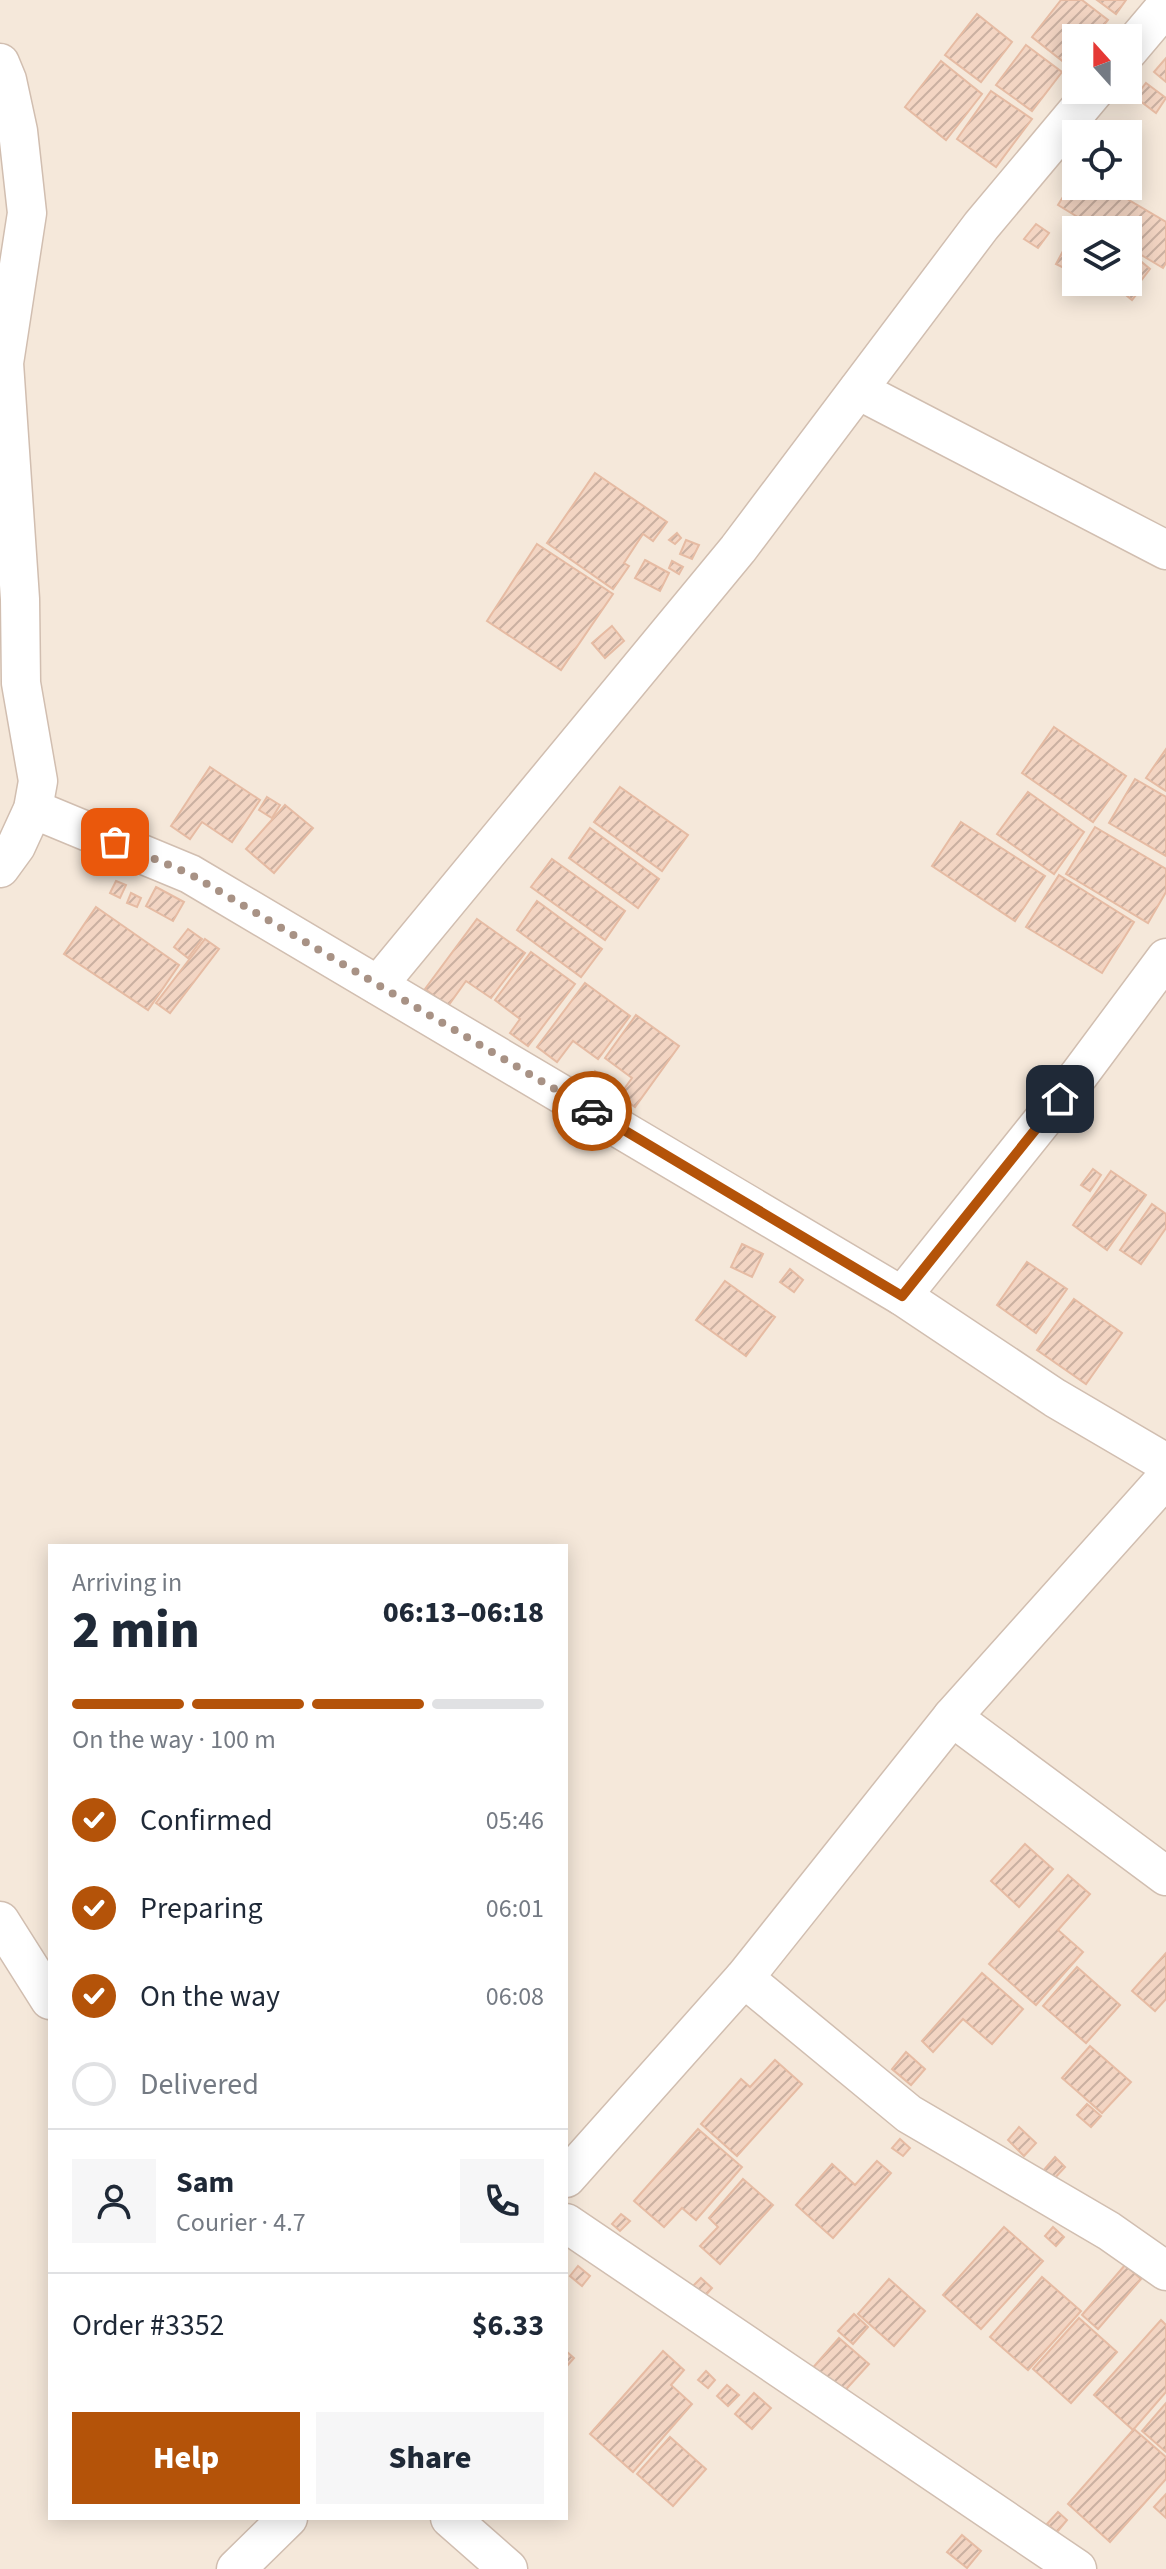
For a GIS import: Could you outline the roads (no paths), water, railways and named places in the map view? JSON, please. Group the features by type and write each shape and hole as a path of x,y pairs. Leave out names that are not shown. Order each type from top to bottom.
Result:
{"street":[{"path":"1142,34 1166,6"},
{"path":"0,63 7,80 18,131 27,213 4,363 20,599 21,683 38,781 33,809 16,846 0,868"},
{"path":"378,985 738,549 981,226 1083,104"},
{"path":"858,390 1166,550"},
{"path":"33,809 190,874 902,1296 1055,1398 1166,1463"},
{"path":"902,1296 1079,1075 1166,958"},
{"path":"568,2176 744,1978 952,1717 1166,1478"},
{"path":"952,1717 1166,1876"},
{"path":"0,1921 48,1997"},
{"path":"744,1978 909,2114 1109,2231 1166,2271"},
{"path":"568,2224 1077,2569"},
{"path":"236,2569 286,2520"},
{"path":"452,2520 508,2569"}]}
